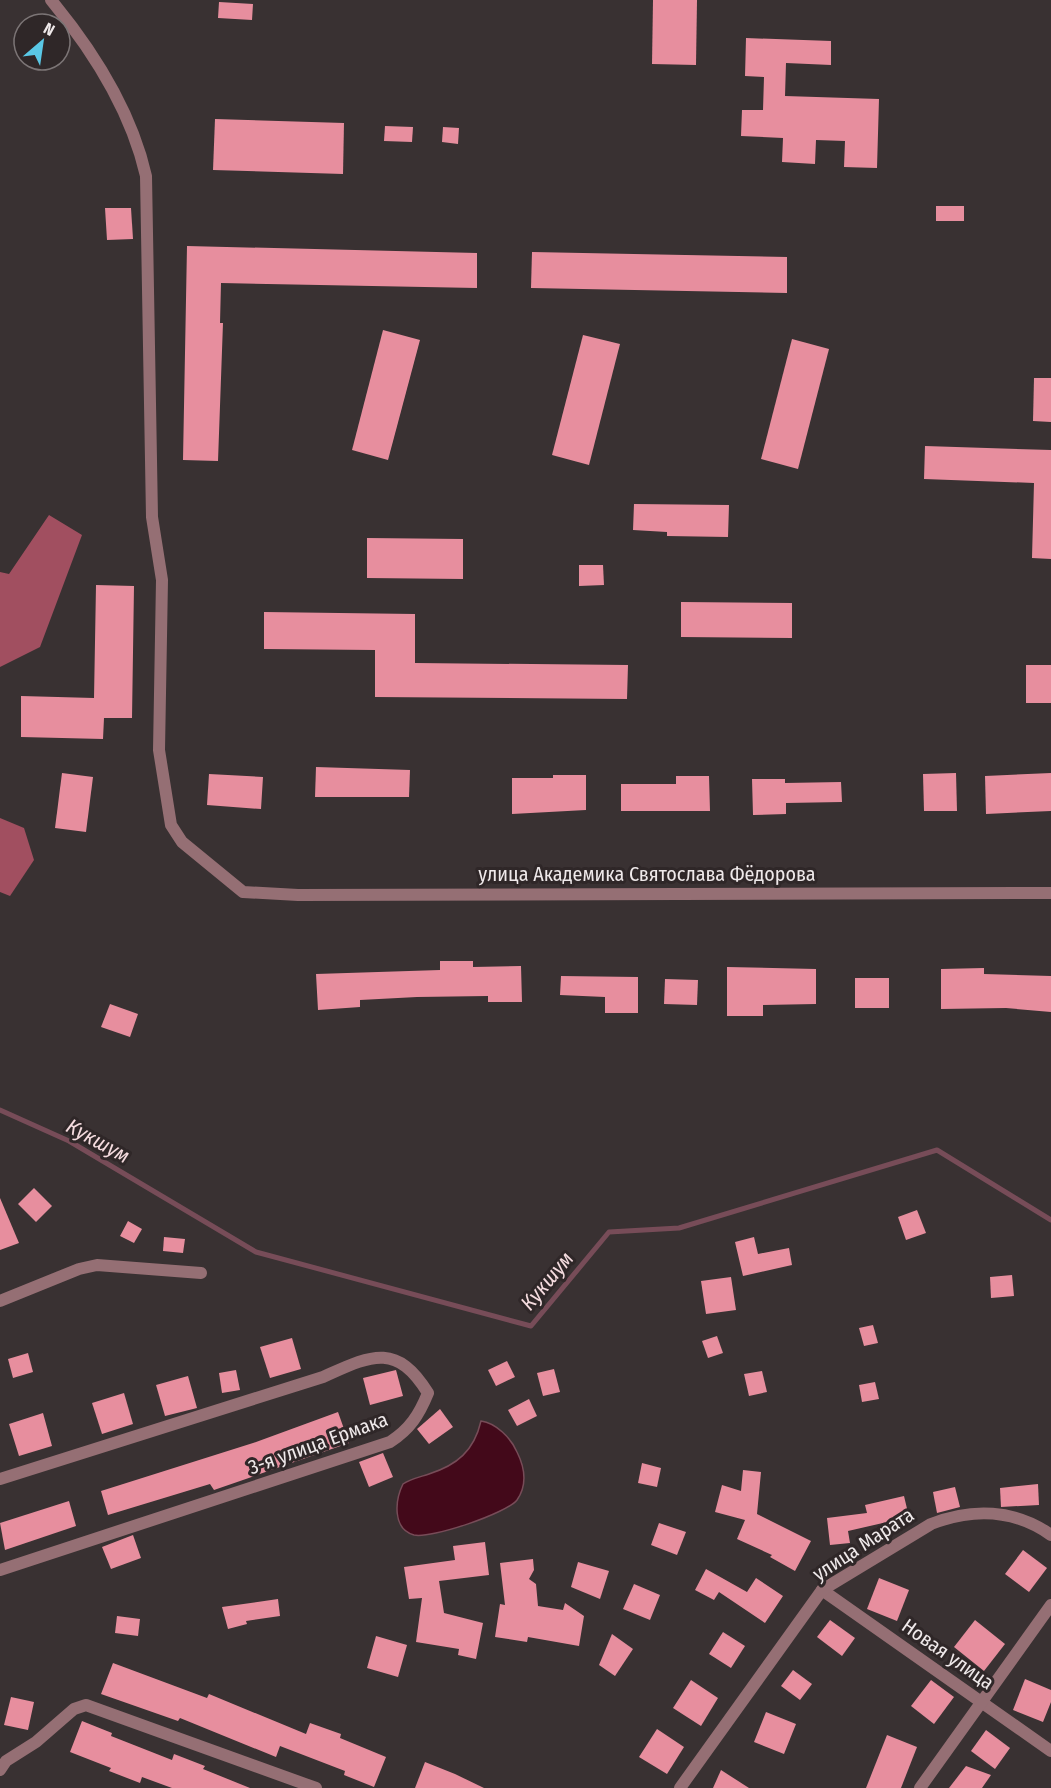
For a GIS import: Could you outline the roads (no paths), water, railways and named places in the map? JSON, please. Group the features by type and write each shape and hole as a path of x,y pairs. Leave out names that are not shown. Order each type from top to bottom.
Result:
{"street":[{"name":"улица Академика Святослава Фёдорова","path":"51,0 77,32 118,99 140,148 146,176 152,517 162,580 159,750 171,825 182,842 243,892 298,895 1051,893"},
{"path":"0,1301 79,1269 97,1265 201,1273"},
{"name":"3-я улица Ермака","path":"0,1479 323,1377 364,1359 381,1357 401,1362 415,1373 428,1393 420,1413 407,1431 390,1442 0,1570"},
{"name":"улица Марата","path":"680,1788 822,1590 921,1529 947,1517 986,1512 1015,1518 1051,1535"},
{"name":"Новая улица","path":"822,1590 1051,1750"},
{"path":"921,1788 1051,1605"},
{"path":"0,1770 6,1761 36,1742 74,1709 86,1705 316,1788"}],"waterway":[{"name":"Кукшум","path":"0,1110 69,1141 256,1252 531,1326 609,1232 679,1228 937,1150 1051,1220"}]}
